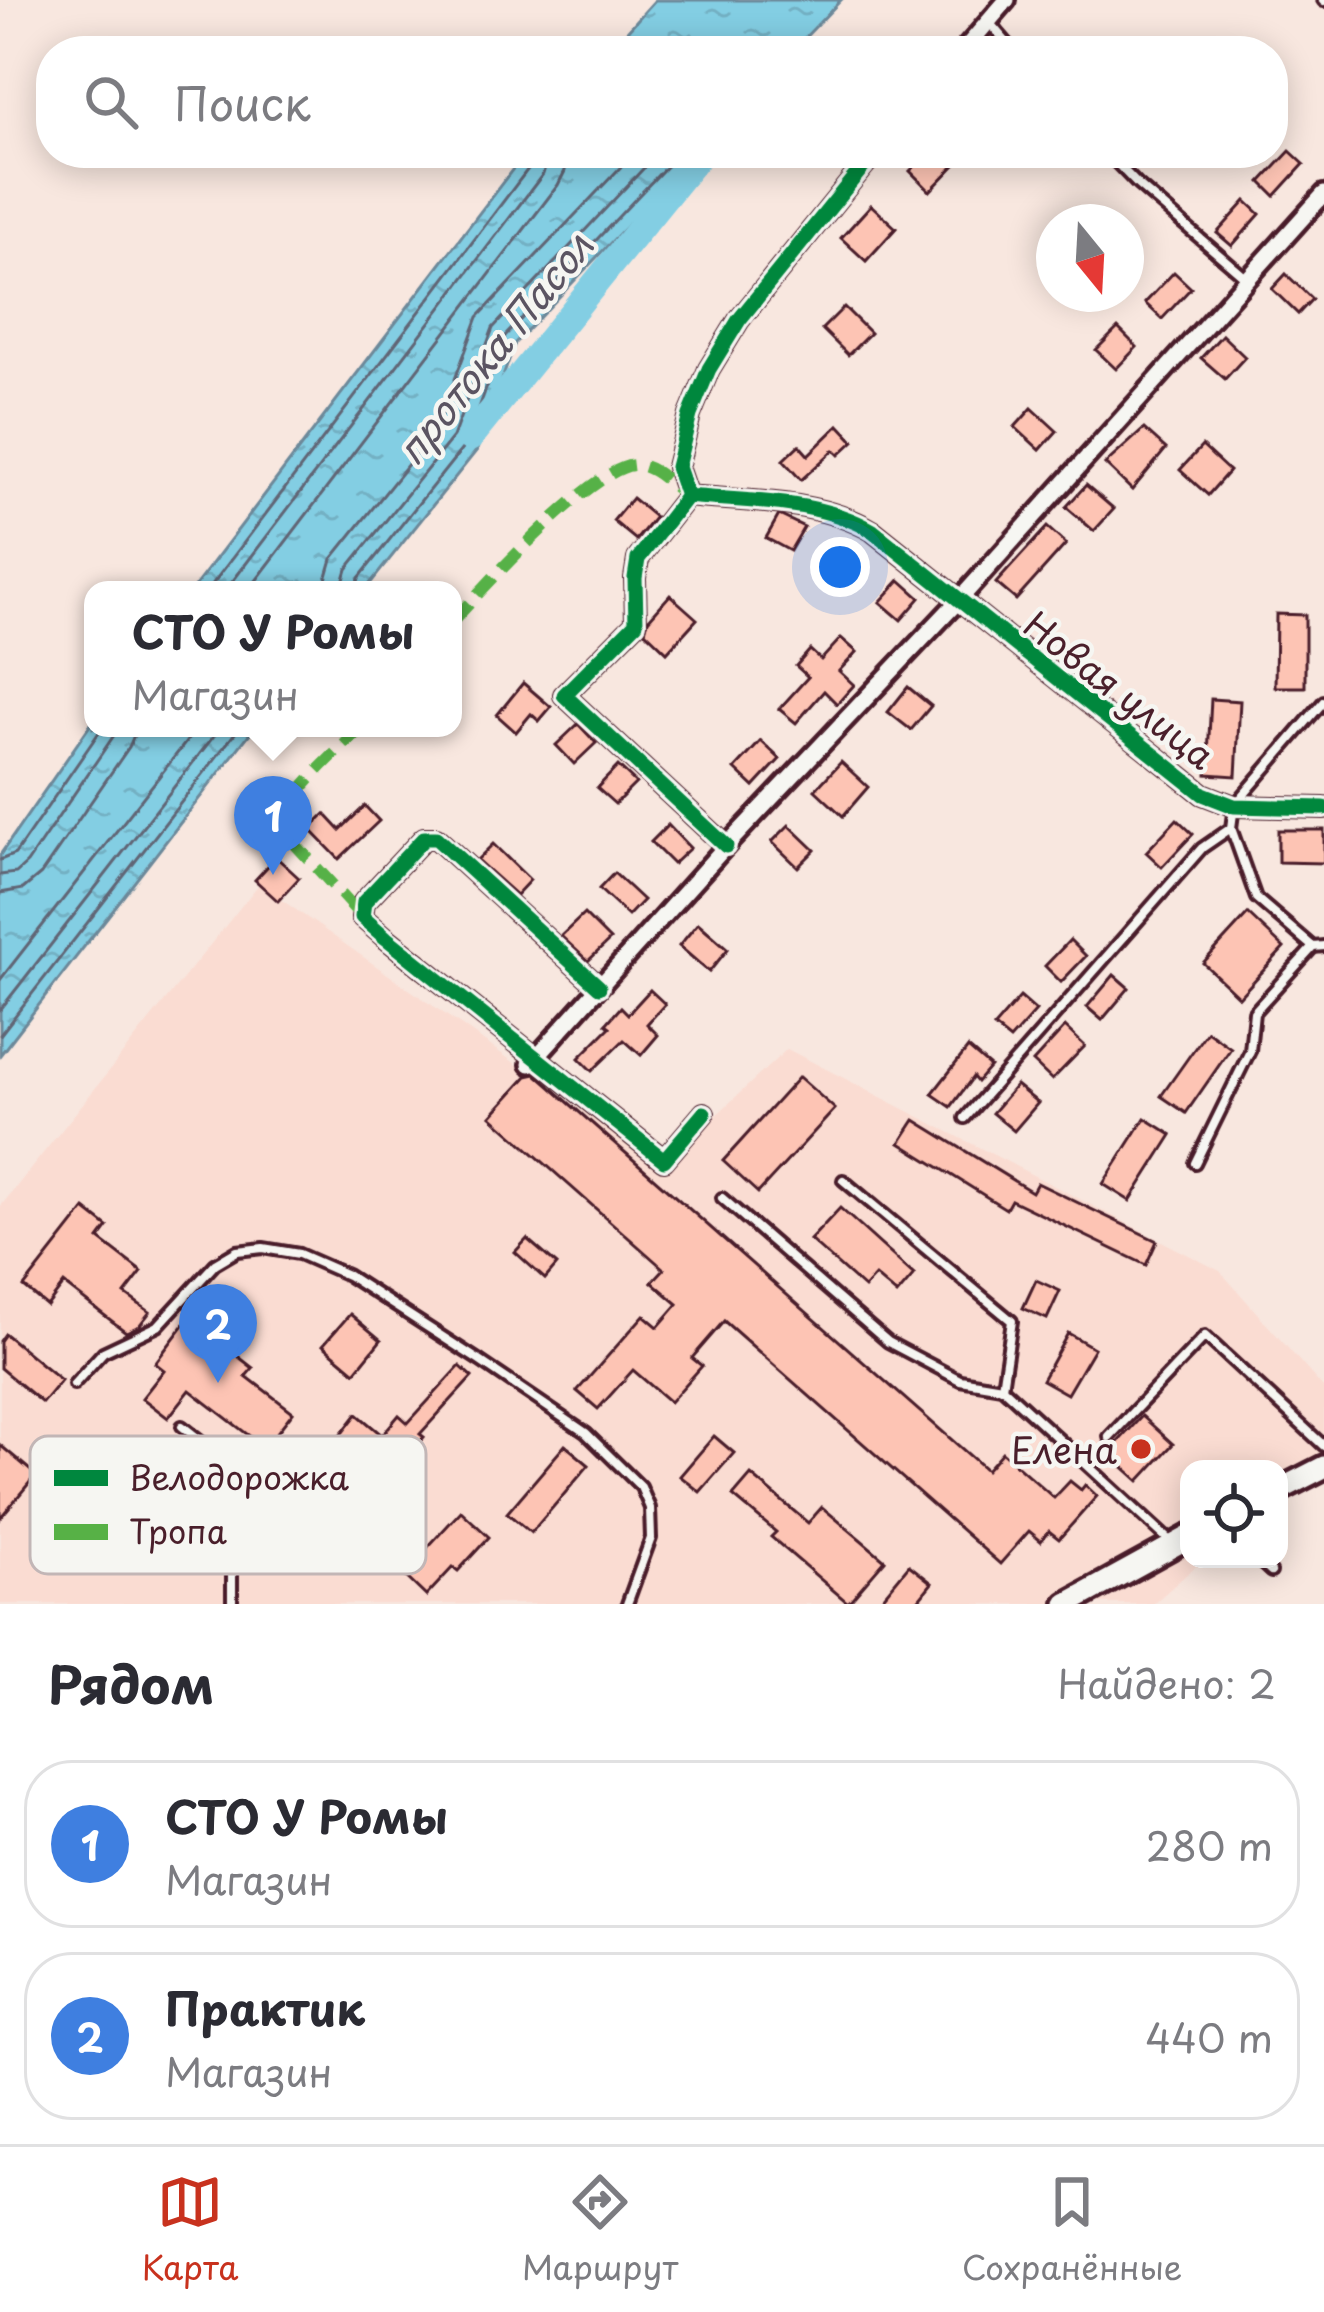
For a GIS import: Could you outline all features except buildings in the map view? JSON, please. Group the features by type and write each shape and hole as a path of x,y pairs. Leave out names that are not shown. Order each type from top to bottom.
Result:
{"street":[{"path":"976,36 1007,0"},
{"path":"725,846 564,695 636,623 638,559 687,496 677,467 710,369 739,320 862,168"},
{"path":"534,1060 725,846 959,600 1324,194"},
{"name":"Новая улица","path":"687,496 767,502 849,517 873,531 1203,794 1234,806 1324,808"},
{"path":"599,988 436,838 424,838 364,902 362,917 664,1160 704,1113"},
{"path":"1288,1485 1324,1467"},
{"path":"1067,1604 1180,1542"}],"lane":[{"path":"988,22 1001,36"},
{"path":"1122,168 1247,279"},
{"path":"1195,1163 1250,1051 1254,1012 1318,947 1256,898 1232,828 1234,806 1324,701"},
{"path":"965,1118 1202,848 1232,828"},
{"path":"843,1180 1012,1321 1002,1387"},
{"path":"722,1198 888,1342 960,1379 1002,1387 1180,1540"},
{"path":"74,1384 103,1352 158,1326 193,1284 237,1251 262,1248 299,1254 347,1275 480,1360 586,1433 641,1486 650,1508 651,1538 627,1604"},
{"path":"1109,1437 1205,1336 1324,1446"},
{"path":"182,1426 195,1436"},
{"path":"1267,1568 1271,1572"}],"shaded area":[{"path":"259,884 662,1166 787,1049 1220,1271 1324,1389 1324,1454 1288,1485 1288,1460 1180,1460 1180,1568 1194,1568 1153,1604 0,1604 0,1207"}],"water":[{"path":"655,0 841,0 806,36 623,36"},
{"path":"514,168 682,168 515,343 477,450 372,581 199,581"},
{"path":"84,734 247,737 0,1055 0,855"}],"waterway":[{"name":"протока Пасол","path":"470,438 689,168"}],"marked path":[{"path":"462,611 567,506 617,471 635,465 648,468 682,493"},
{"path":"352,737 306,783 285,820 294,843 362,917"}],"cycle path":[{"path":"687,496 677,467 690,415 709,369 739,320 862,168"},
{"path":"726,846 564,695 636,623 638,559 687,496 806,507 873,531 1203,794 1234,806 1324,808"},
{"path":"599,987 436,838 424,838 364,902 362,917 386,938 664,1160 704,1113"}],"place":[{"name":"СТО У Ромы","path":"273,875"},
{"name":"Практик","path":"218,1383"},
{"name":"Елена","path":"1141,1449"}]}
